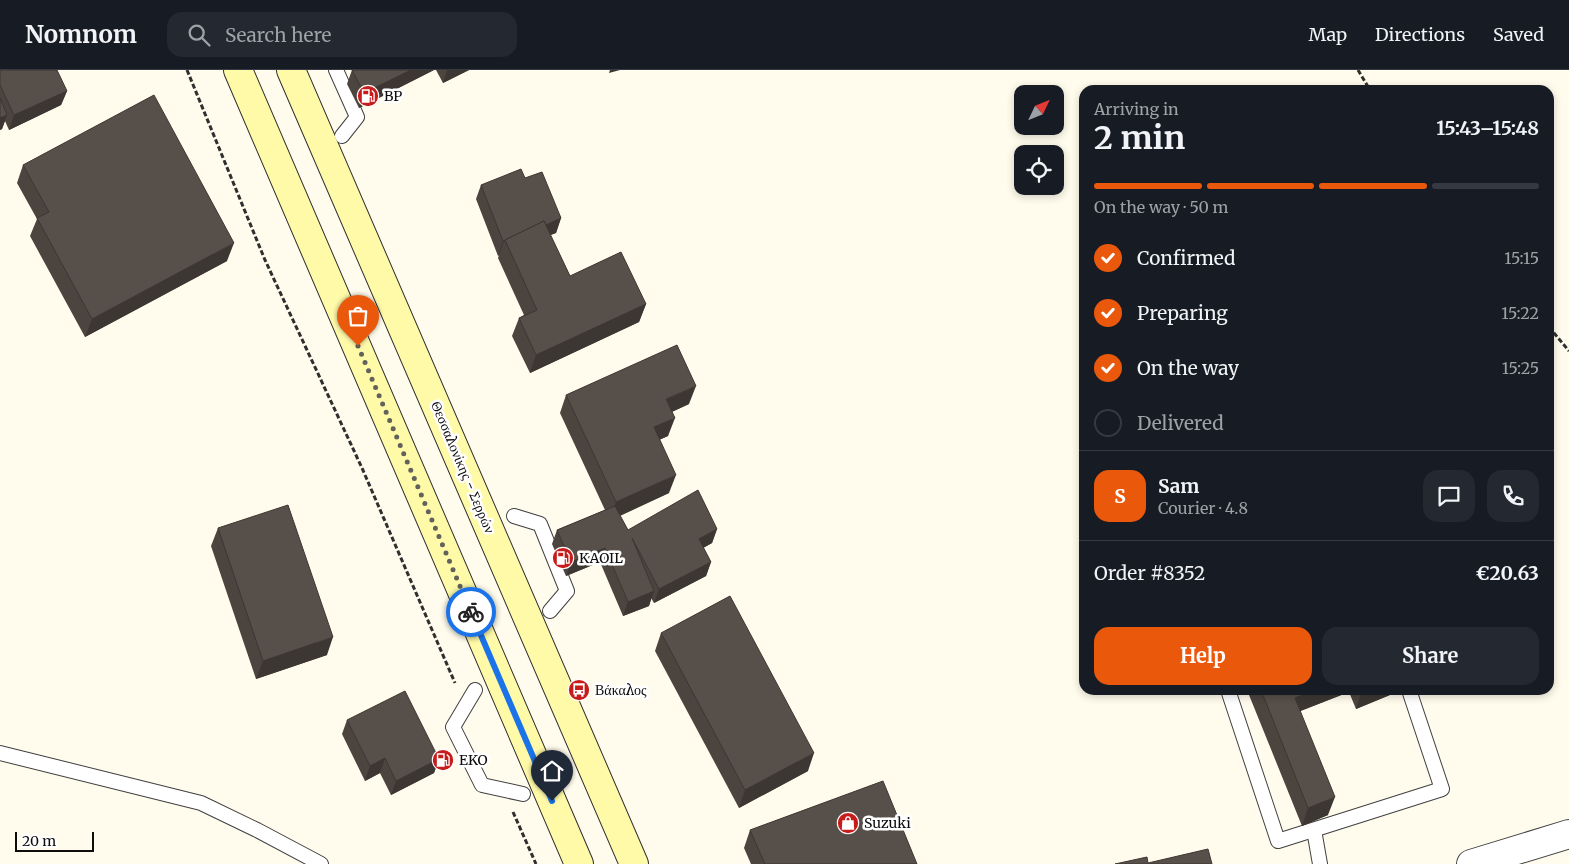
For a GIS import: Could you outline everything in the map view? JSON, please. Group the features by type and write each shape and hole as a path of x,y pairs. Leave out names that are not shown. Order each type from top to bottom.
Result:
{"main road":[{"path":"238,70 579,864"},
{"name":"Θεσσαλονίκης - Σερρών","path":"291,70 634,864"}],"street":[{"path":"1471,864 1569,834"}],"lane":[{"path":"336,70 357,117 342,136"},
{"path":"514,516 540,524 566,591 550,610"},
{"path":"475,690 454,727 482,785 522,794"},
{"path":"1230,695 1278,841 1442,789 1411,695"},
{"path":"0,753 200,803 257,830 321,864"},
{"path":"1314,830 1320,864"}],"path":[{"path":"187,70 265,260 362,468 465,707"},
{"path":"1358,70 1367,85"},
{"path":"1554,332 1569,351"},
{"path":"502,790 536,864"}],"building":[{"path":"0,70 57,70 67,91 14,115 0,85"},
{"path":"352,70 411,70 364,93"},
{"path":"154,95 234,243 92,319 37,218 49,212 23,165"},
{"path":"0,98 7,115 0,118"},
{"path":"521,169 525,178 542,172 561,218 546,225 544,221 503,241 481,185"},
{"path":"544,221 570,276 621,252 646,304 536,355 519,318 537,310 505,240"},
{"path":"677,345 696,386 666,399 675,418 654,427 676,475 616,502 566,395"},
{"path":"698,490 717,529 699,539 711,562 659,589 632,538 654,591 628,602 605,548 571,562 557,530 615,506 628,530"},
{"path":"288,505 333,637 263,661 218,528"},
{"path":"730,596 814,753 745,790 661,633"},
{"path":"405,691 439,759 396,781 385,758 370,766 347,720"},
{"path":"1263,695 1302,695 1295,698 1335,797 1308,808"},
{"name":"Suzuki","path":"883,781 917,864 765,864 750,830"},
{"path":"1208,849 1212,864 1115,864 1147,857 1148,863"}],"way so far":[{"path":"358,346 471,612"}],"place":[{"name":"BP","path":"368,96"},
{"name":"KAOIL","path":"563,558"},
{"name":"Βάκαλος","path":"579,690"},
{"name":"EKO","path":"443,760"},
{"name":"Suzuki","path":"848,823"}],"route":[{"path":"471,612 552,801"}]}
